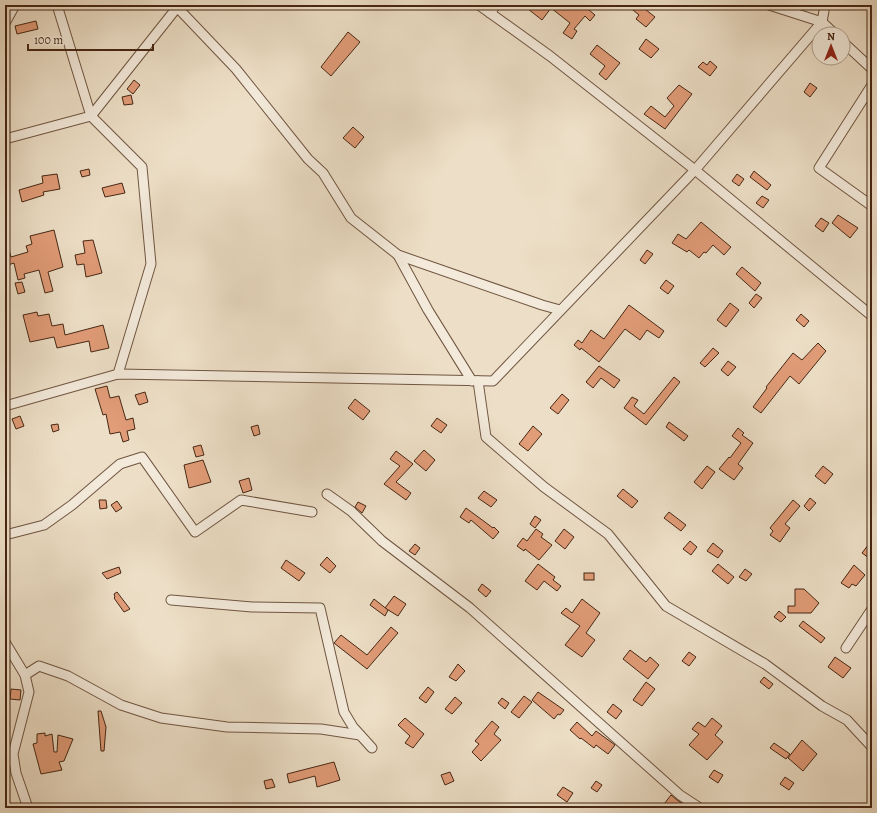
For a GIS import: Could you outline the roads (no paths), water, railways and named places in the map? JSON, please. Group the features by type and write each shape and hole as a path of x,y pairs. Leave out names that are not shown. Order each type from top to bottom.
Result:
{"street":[{"path":"5,23 15,5"},
{"path":"57,5 91,116 142,167 151,264 118,374"},
{"path":"479,5 550,56 695,170 872,316"},
{"path":"490,13 496,5"},
{"path":"769,5 822,22 826,26"},
{"path":"5,406 118,374 493,381 695,170 822,22 825,5"},
{"path":"5,139 91,116 177,6 236,69 308,160 323,173 351,218 398,255 560,310"},
{"path":"851,49 872,69"},
{"path":"872,85 819,168 872,206"},
{"path":"398,255 428,310 475,381 486,437 544,487 608,534 666,606 765,664 822,706 847,720 872,747"},
{"path":"5,535 44,525 72,506 120,464 142,457 195,532 242,500 312,512"},
{"path":"328,494 350,511 382,541 470,608 680,795 700,808"},
{"path":"171,600 252,607 320,608 344,712 353,727 372,748"},
{"path":"846,648 872,609"},
{"path":"5,642 25,675 29,692 13,754 16,773 28,808"},
{"path":"25,675 39,666 68,676 121,705 161,718 227,727 321,728 360,735"}]}
